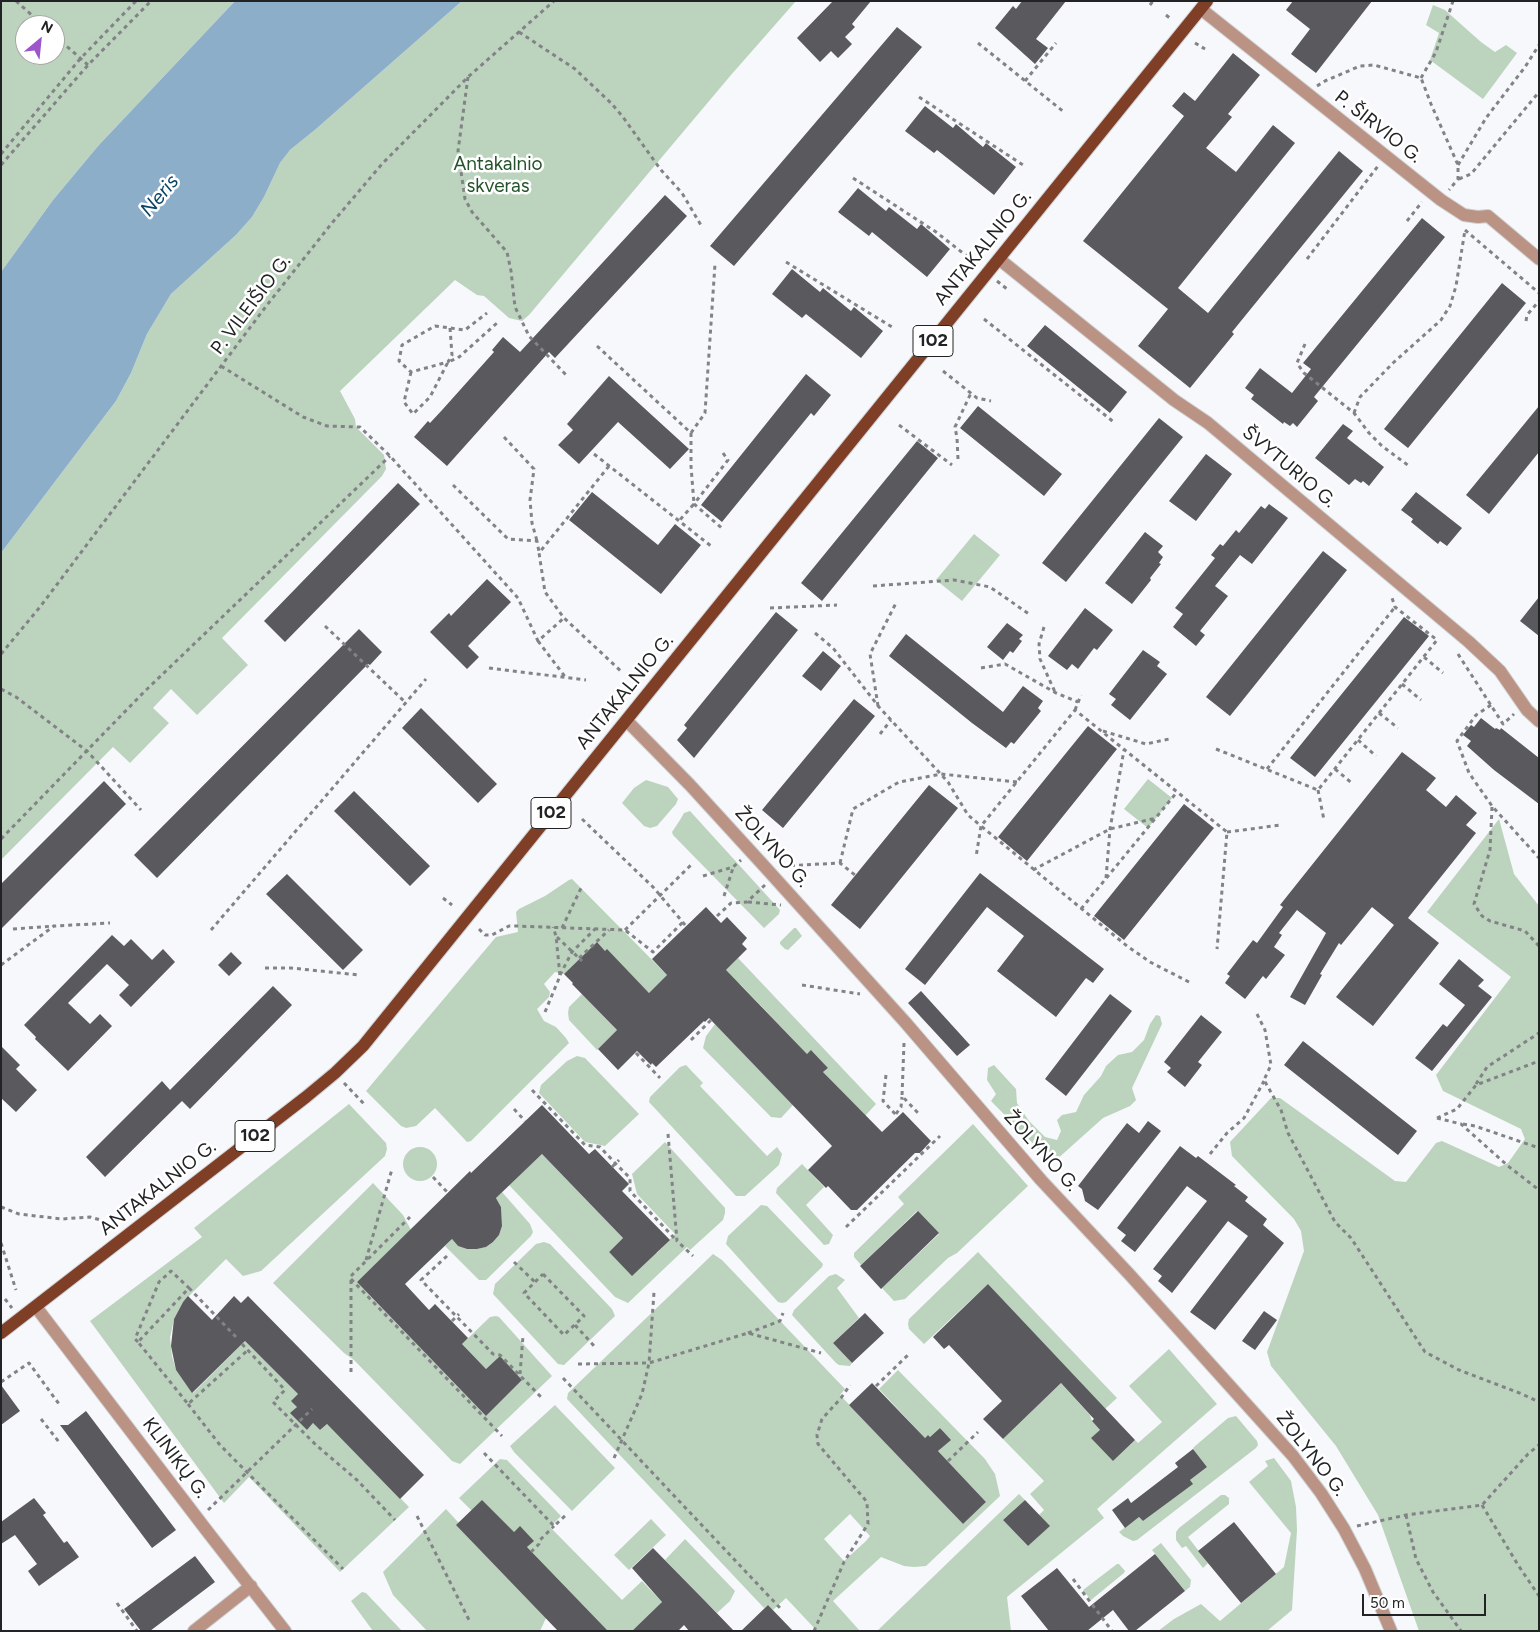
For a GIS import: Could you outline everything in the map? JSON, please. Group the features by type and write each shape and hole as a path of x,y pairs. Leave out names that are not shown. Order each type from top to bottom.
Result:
{"main road":[{"name":"ANTAKALNIO G.","path":"1,1333 335,1073 362,1046 1204,5"}],"street":[{"name":"P. ŠIRVIO G.","path":"1204,5 1306,94 1430,192 1464,215 1488,216 1539,259"},
{"name":"ŠVYTURIO G.","path":"999,259 1174,400 1208,423 1461,636 1500,671 1539,721"},
{"name":"ŽOLYNO G.","path":"626,721 690,785 765,867 905,1022 1041,1180 1293,1456 1321,1493 1344,1529 1365,1569 1391,1631"},
{"name":"KLINIKŲ G.","path":"36,1306 286,1631"},
{"path":"194,1631 251,1586"}],"path":[{"path":"16,1 31,15"},
{"path":"1,154 80,58 136,1"},
{"path":"1,165 88,65 151,1"},
{"name":"P. VILEIŠIO G.","path":"1,654 40,607 221,366 338,215 382,164 468,77 554,1"},
{"path":"1150,5 1153,1"},
{"path":"1421,78 1436,52 1453,1"},
{"path":"1166,15 1171,19"},
{"path":"519,32 575,69 611,103 661,170 682,193 702,227"},
{"path":"978,42 1064,112"},
{"path":"1025,81 1056,43"},
{"path":"1195,43 1205,49"},
{"path":"65,45 88,65"},
{"path":"1458,165 1486,118 1525,67 1539,45"},
{"path":"1306,94 1325,81 1360,66 1374,65 1421,78"},
{"path":"468,77 458,151 465,199 472,212 507,252 512,271 515,308 529,336 568,377"},
{"path":"1421,78 1458,165 1458,180"},
{"path":"1441,200 1458,180 1471,174 1539,92"},
{"path":"919,97 1023,165"},
{"path":"1307,259 1386,157"},
{"path":"852,178 936,232 976,264"},
{"path":"1407,221 1430,192"},
{"path":"1354,414 1360,397 1393,363 1442,320 1450,306 1456,286 1466,230 1464,215"},
{"path":"1466,230 1539,293"},
{"path":"786,262 892,327"},
{"path":"715,264 705,413 691,434 691,466 694,504 724,530"},
{"path":"1001,284 1007,289"},
{"path":"1526,321 1527,315 1539,300"},
{"path":"411,372 399,361 402,345 435,326 465,330 487,313"},
{"path":"984,319 1115,423"},
{"path":"411,372 458,358 497,323"},
{"path":"411,372 404,402 413,414 430,397 452,356 450,328"},
{"path":"1305,344 1297,363 1304,373 1354,414 1382,446 1409,466"},
{"path":"597,346 691,434"},
{"path":"221,366 302,417 327,426 360,426 390,456 518,598 538,641 566,678"},
{"path":"943,371 977,398 990,401"},
{"path":"958,458 955,428 971,393"},
{"path":"899,425 952,466"},
{"path":"504,437 534,469 530,500 532,523 537,541 545,592 564,618 623,673"},
{"path":"594,454 711,546"},
{"path":"679,521 728,460 723,454"},
{"path":"1,839 144,692 390,456"},
{"path":"539,552 609,466"},
{"path":"454,485 508,539 537,541"},
{"path":"873,586 954,580 990,588 1028,614"},
{"path":"1318,790 1438,640 1395,607 1389,591"},
{"path":"878,707 870,654 896,603"},
{"path":"770,608 838,605"},
{"path":"1267,770 1395,607"},
{"path":"538,641 564,618"},
{"path":"325,626 405,702"},
{"path":"1044,626 1039,644 1040,659 1056,694"},
{"path":"815,633 833,648 878,707 948,782 968,815 1127,946 1150,962 1189,982"},
{"path":"1458,654 1503,724 1524,704"},
{"path":"1424,657 1443,673"},
{"path":"981,668 1005,664 1056,694 1078,702"},
{"path":"489,668 586,680"},
{"path":"211,930 426,679"},
{"path":"1402,684 1421,700"},
{"path":"1,689 16,697 86,751 141,810"},
{"path":"976,858 981,826 1075,710 1081,696"},
{"path":"1491,705 1476,715 1457,741 1469,773 1492,806 1539,858"},
{"path":"1075,710 1227,832 1281,826"},
{"path":"1379,713 1398,728"},
{"path":"880,734 891,720"},
{"path":"1100,730 1146,744 1169,739"},
{"path":"1358,740 1376,756"},
{"path":"1216,749 1318,790"},
{"path":"1106,879 1110,829 1124,750"},
{"path":"1335,769 1353,784"},
{"path":"840,863 853,809 899,782 941,774 1017,782"},
{"path":"1318,790 1324,820"},
{"path":"1081,909 1177,792"},
{"path":"1492,806 1490,850 1474,904 1482,916 1490,921 1525,931 1539,946"},
{"path":"1033,870 1110,829 1156,818"},
{"path":"582,819 660,895 686,926"},
{"path":"1217,949 1227,832"},
{"path":"703,876 733,867 750,851"},
{"path":"765,867 840,863 855,875"},
{"path":"625,930 692,864"},
{"path":"724,896 733,867"},
{"path":"747,902 774,877"},
{"path":"562,928 582,886"},
{"path":"443,898 452,906"},
{"path":"717,916 731,903 747,902 800,906"},
{"path":"479,929 485,935 492,935 509,926 625,930 653,952 683,922"},
{"path":"13,930 110,923"},
{"path":"1,965 54,926"},
{"path":"553,927 556,936 560,976"},
{"path":"545,1012 572,952 596,929"},
{"path":"556,936 580,960 609,929"},
{"path":"265,968 291,968 359,975"},
{"path":"802,985 883,998"},
{"path":"1210,1154 1227,1133 1244,1118 1271,1065 1265,1030 1257,1014"},
{"path":"691,1040 711,1020"},
{"path":"886,1075 882,1101 897,1115 901,1107 902,1096 905,1022"},
{"path":"1539,1033 1488,1067 1476,1086 1457,1109 1437,1118 1475,1126 1539,1148"},
{"path":"636,1053 660,1078"},
{"path":"1476,1086 1539,1061"},
{"path":"335,1073 366,1106"},
{"path":"1264,1080 1281,1110 1288,1133 1335,1222 1351,1238 1425,1352 1459,1370 1539,1402"},
{"path":"532,1090 585,1145 600,1147 630,1178 630,1191 693,1256"},
{"path":"902,1096 918,1113"},
{"path":"514,1109 525,1121"},
{"path":"1461,1124 1508,1166 1539,1190"},
{"path":"668,1134 677,1241"},
{"path":"846,1227 940,1136"},
{"path":"612,1167 619,1160"},
{"path":"366,1261 392,1169"},
{"path":"433,1177 448,1193"},
{"path":"1,1207 19,1214 62,1219 90,1217 104,1221"},
{"path":"351,1372 351,1276 410,1217"},
{"path":"1,1243 16,1290"},
{"path":"447,1256 421,1280 493,1354 500,1355 542,1398"},
{"path":"514,1262 535,1282"},
{"path":"236,1337 171,1272 159,1282 135,1338 220,1445 343,1569"},
{"path":"543,1274 584,1316 564,1335 524,1293 535,1282 543,1274"},
{"path":"350,1279 502,1436"},
{"path":"138,1342 189,1288"},
{"path":"614,1458 642,1394 649,1363 654,1292"},
{"path":"578,1364 649,1363 748,1333 780,1321 783,1313"},
{"path":"452,1321 458,1316"},
{"path":"575,1325 596,1348"},
{"path":"748,1333 821,1353"},
{"path":"520,1375 523,1336"},
{"path":"242,1344 285,1390 273,1402 357,1480 395,1520"},
{"path":"188,1404 248,1350"},
{"path":"876,1386 909,1354"},
{"path":"1,1382 29,1363 59,1404"},
{"path":"564,1378 781,1609"},
{"path":"814,1631 844,1562 868,1524 868,1502 818,1444 817,1435 822,1419 842,1398 850,1385"},
{"path":"198,1519 312,1409"},
{"path":"41,1419 59,1442"},
{"path":"948,1461 978,1432"},
{"path":"1363,1525 1406,1515 1482,1505 1528,1454 1539,1446"},
{"path":"484,1454 554,1526"},
{"path":"1482,1505 1539,1596"},
{"path":"531,1552 539,1544 540,1540 566,1514"},
{"path":"1406,1515 1416,1559 1433,1592 1461,1631"},
{"path":"417,1516 470,1622"},
{"path":"1073,1579 1112,1631"},
{"path":"118,1603 137,1631"}],"green space":[{"path":"1,1 235,1 98,146 53,200 1,272"},
{"name":"Antakalnio skveras","path":"462,1 796,1 522,321 509,318 484,296 477,295 455,280 340,391 355,419 356,427 384,455 386,469 382,476 222,638 248,665 197,715 171,689 153,708 169,723 130,763 113,747 1,860 1,553 116,401 131,373 147,334 171,294 236,235 252,217 280,163 290,150"},
{"path":"1433,5 1445,10 1495,52 1506,45 1517,53 1483,99 1430,60 1439,33 1426,25"},
{"path":"974,534 1000,555 962,601 936,580"},
{"path":"1148,779 1172,798 1148,828 1124,809"},
{"path":"646,780 668,787 678,799 657,826 650,828 644,826 622,803 634,788"},
{"path":"690,811 780,910 779,914 764,928 673,835 672,832 684,813"},
{"path":"1499,819 1514,874 1539,906 1539,1631 1419,1631 1378,1515 1336,1446 1271,1366 1267,1352 1304,1251 1301,1231 1294,1219 1232,1156 1230,1142 1271,1098 1280,1098 1395,1181 1406,1182 1436,1143 1442,1141 1499,1167 1508,1163 1525,1139 1521,1129 1443,1091 1436,1075 1511,977 1427,912"},
{"path":"572,879 667,975 649,993 597,942 564,974 555,972 544,984 550,992 549,997 537,1009 544,1021 556,1027 569,1043 471,1141 467,1142 435,1108 416,1126 406,1128 401,1126 366,1091 496,937 518,932 516,912"},
{"path":"794,928 802,936 788,950 785,949 780,942"},
{"path":"738,958 876,1104 865,1116 823,1072 828,1068 812,1051 807,1054 741,985 723,973"},
{"path":"582,994 617,1030 597,1050 569,1020 569,1007"},
{"path":"1156,1015 1160,1016 1162,1024 1132,1088 1136,1100 1130,1106 1103,1118 1055,1161 1043,1154 991,1101 996,1094 987,1080 988,1068 994,1065 1016,1089 1017,1103 1029,1121 1045,1137 1057,1140 1061,1131 1057,1120 1062,1115 1076,1112 1084,1095 1101,1076 1106,1066 1118,1055 1132,1052 1144,1040 1150,1024"},
{"path":"715,1024 793,1105 781,1118 771,1117 703,1048 706,1036"},
{"path":"577,1056 585,1058 639,1114 605,1146 585,1142 539,1093 541,1085 567,1061"},
{"path":"686,1065 703,1083 700,1086 767,1156 777,1147 782,1154 779,1165 745,1196 736,1196 649,1102 650,1097 680,1067"},
{"path":"349,1104 386,1143 385,1156 261,1271 243,1276 226,1259 183,1302 174,1319 170,1338 176,1370 193,1393 245,1341 298,1394 297,1407 291,1413 307,1430 313,1423 320,1430 327,1424 409,1507 340,1572 249,1477 224,1503 90,1321 202,1237 194,1228"},
{"path":"973,1124 1028,1186 905,1299 894,1301 882,1288 939,1234 917,1211 861,1265 854,1257 854,1253 904,1204 898,1197"},
{"path":"665,1142 725,1208 725,1213 723,1220 690,1250 687,1247 628,1303 615,1297 509,1185 542,1154 623,1238 609,1252 632,1275 675,1234 637,1194 632,1174"},
{"path":"420,1147 427,1148 432,1152 436,1157 436,1171 432,1176 427,1180 420,1181 413,1180 408,1176 404,1171 403,1164 404,1157 408,1152 413,1148"},
{"path":"802,1164 824,1187 806,1205 833,1235 829,1244 824,1245 776,1193 777,1188"},
{"path":"373,1183 403,1215 411,1230 357,1282 486,1416 522,1380 500,1356 486,1369 462,1344 490,1317 499,1317 552,1376 460,1464 452,1461 354,1360 344,1353 273,1283"},
{"path":"502,1192 530,1224 533,1232 486,1280 479,1280 445,1246 452,1239 458,1246 467,1249 486,1247 493,1242 499,1235 502,1226 501,1207 496,1198"},
{"path":"761,1205 767,1206 823,1264 786,1302 782,1303 778,1302 726,1244 728,1236"},
{"path":"544,1242 550,1244 612,1309 615,1316 564,1365 558,1364 493,1294 495,1284 536,1244"},
{"path":"978,1252 1117,1398 1105,1409 988,1284 924,1344 909,1329 909,1319"},
{"path":"713,1254 722,1260 845,1389 840,1395 963,1524 986,1502 938,1451 950,1440 940,1428 930,1437 928,1435 925,1438 879,1389 898,1370 985,1459 995,1474 1000,1496 926,1566 904,1566 881,1557 833,1601 860,1631 817,1631 786,1598 773,1610 768,1605 764,1608 567,1399 568,1393","holes":["850,1514 870,1536 844,1561 824,1539"]},
{"path":"836,1274 845,1280 837,1288 859,1318 833,1343 852,1363 850,1366 836,1363 792,1315 794,1310 829,1276"},
{"path":"1169,1349 1217,1404 1097,1509 1104,1518 1007,1597 1011,1631 877,1631 1019,1494 1025,1500 1003,1520 1028,1546 1049,1526 1039,1515 1044,1510 1030,1494 1044,1481 1003,1439 1061,1383 1090,1415 1092,1421 1100,1430 1113,1461 1135,1440 1138,1443 1162,1422 1129,1386"},
{"path":"555,1405 615,1468 572,1511 510,1446"},
{"path":"1236,1416 1257,1441 1258,1445 1256,1448 1137,1540 1133,1541 1123,1536 1119,1532 1139,1517 1143,1521 1192,1484 1190,1480 1207,1467 1193,1449 1194,1447 1228,1418"},
{"path":"1274,1458 1291,1481 1296,1507 1297,1530 1292,1610 1267,1631 1158,1631 1174,1619 1201,1604 1220,1621 1284,1567 1291,1533 1249,1482 1268,1466 1265,1461"},
{"path":"500,1459 507,1460 561,1516 550,1527 622,1600 642,1581 662,1602 632,1631 608,1631 527,1547 533,1541 520,1527 514,1532 472,1511 459,1498"},
{"path":"1221,1495 1229,1498 1229,1504 1188,1537 1208,1563 1203,1568 1186,1546 1182,1548 1176,1540 1176,1532"},
{"path":"446,1509 546,1618 540,1631 427,1631 393,1595 383,1572"},
{"path":"651,1519 666,1535 629,1570 614,1555"},
{"path":"685,1539 735,1591 730,1601 717,1613 665,1560"},
{"path":"1161,1543 1191,1580 1190,1587 1185,1591 1152,1550"},
{"path":"1117,1564 1125,1571 1124,1573 1091,1600 1083,1590"},
{"path":"362,1592 366,1593 402,1631 373,1631 351,1601"}],"water":[{"name":"Neris","path":"235,1 462,1 290,150 280,163 252,217 236,235 171,294 147,334 131,373 116,401 1,553 1,272 53,200 98,146"}],"building":[{"path":"833,1 871,1 852,24 855,27 845,37 852,44 838,58 831,51 820,62 797,38"},
{"path":"1022,1 1066,1 1036,39 1048,48 1035,64 995,28 1013,6 1016,9"},
{"path":"1293,1 1372,1 1316,73 1291,54 1310,29 1286,10"},
{"path":"897,27 922,47 734,266 710,246"},
{"path":"1233,53 1260,75 1228,114 1232,117 1206,148 1236,172 1273,125 1295,143 1178,288 1208,313 1339,151 1363,171 1232,332 1234,334 1190,388 1138,346 1168,309 1083,241 1184,116 1172,106 1184,92 1195,101"},
{"path":"925,106 953,128 956,124 983,147 986,143 1016,167 994,195 937,150 934,153 905,131"},
{"path":"858,188 886,211 889,207 917,229 921,224 950,249 927,277 872,232 869,236 838,212"},
{"path":"665,195 687,216 555,358 549,352 447,466 414,437 428,421 430,423 494,352 492,350 503,337 520,352"},
{"path":"1422,218 1445,237 1314,397 1318,401 1297,427 1293,423 1290,426 1284,422 1283,424 1251,399 1254,395 1245,388 1260,368 1292,393 1311,369 1303,363"},
{"path":"792,269 820,292 823,288 851,311 854,307 883,331 861,358 806,314 802,318 772,294"},
{"path":"1502,283 1526,303 1408,448 1384,429"},
{"path":"1045,325 1127,392 1110,413 1027,346"},
{"path":"806,374 831,395 814,416 811,413 722,522 701,505"},
{"path":"609,376 689,449 670,469 618,422 579,464 558,445 573,430 567,424"},
{"path":"978,406 1062,474 1044,496 960,428"},
{"path":"1539,406 1539,452 1489,514 1466,495"},
{"path":"1159,418 1183,437 1066,582 1042,563"},
{"path":"1343,424 1353,431 1347,438 1384,467 1369,486 1363,481 1361,483 1355,479 1349,485 1315,458"},
{"path":"917,441 938,458 822,601 801,583"},
{"path":"1206,454 1232,474 1196,521 1169,501"},
{"path":"398,483 420,504 285,642 264,621"},
{"path":"592,492 658,545 675,524 701,545 661,594 569,520"},
{"path":"1416,492 1462,528 1447,546 1440,541 1438,544 1411,522 1413,519 1401,510"},
{"path":"1269,504 1288,518 1252,564 1240,555 1215,586 1228,596 1200,631 1205,635 1196,646 1173,627 1183,614 1175,608 1215,558 1211,555 1220,544 1223,546 1236,530 1239,533 1261,506 1265,509"},
{"path":"1145,532 1163,546 1158,552 1163,557 1159,563 1161,564 1150,578 1151,580 1132,604 1105,583"},
{"path":"1323,551 1347,570 1230,716 1206,697"},
{"path":"487,579 511,602 468,646 479,657 467,669 430,632 449,613 451,616"},
{"path":"1539,597 1539,636 1520,621"},
{"path":"1085,608 1113,630 1097,650 1094,648 1078,669 1072,664 1067,670 1048,656"},
{"path":"776,612 798,630 694,758 677,740 687,728 684,725"},
{"path":"1404,617 1429,636 1315,777 1290,758"},
{"path":"1007,623 1023,635 1019,639 1022,641 1013,653 1010,651 1003,660 987,647"},
{"path":"359,629 382,652 157,878 134,855"},
{"path":"906,634 1003,712 1023,686 1043,701 1038,708 1041,711 1014,744 1011,742 1006,748 889,656"},
{"path":"1143,650 1160,662 1157,666 1167,674 1130,720 1111,705 1116,699 1109,694"},
{"path":"823,651 841,666 821,691 802,676"},
{"path":"854,699 875,716 783,828 762,810"},
{"path":"421,708 497,784 478,803 402,728"},
{"path":"1481,718 1495,729 1500,730 1501,728 1539,758 1539,804 1494,770 1467,746 1471,741 1463,735 1471,725 1474,727"},
{"path":"1088,726 1117,749 1027,861 998,837"},
{"path":"1402,752 1436,778 1426,790 1446,807 1456,795 1477,813 1466,825 1476,833 1408,918 1439,943 1373,1026 1336,997 1394,925 1372,907 1341,945 1339,943 1320,974 1322,975 1305,1005 1290,997 1326,933 1297,910 1279,933 1282,935 1274,947 1285,955 1266,979 1263,976 1245,999 1225,983 1230,976 1227,974 1253,940 1257,943 1283,907 1280,905"},
{"path":"104,781 126,804 1,929 1,884"},
{"path":"929,785 958,808 860,929 831,905"},
{"path":"354,791 430,866 410,886 334,811"},
{"path":"1184,804 1214,828 1124,940 1094,916"},
{"path":"980,873 1104,969 1093,983 1086,978 1056,1017 997,971 1024,936 987,907 925,985 905,969"},
{"path":"287,874 363,950 343,970 266,894"},
{"path":"706,907 721,923 727,917 747,938 742,944 747,949 726,970 807,1054 811,1050 828,1068 823,1072 882,1132 903,1112 931,1141 920,1153 915,1153 857,1210 851,1210 828,1186 826,1188 808,1170 832,1146 709,1018 656,1067 652,1063 651,1065 637,1051 618,1070 598,1049 617,1030 564,974 597,942 605,951 607,949 649,993 667,975 652,959"},
{"path":"112,935 124,946 131,939 152,960 163,949 175,962 131,1007 119,995 129,985 107,964 68,1003 90,1024 100,1014 112,1026 68,1071 35,1039 36,1037 24,1025"},
{"path":"231,952 242,963 229,976 218,965"},
{"path":"1459,959 1484,980 1478,986 1492,997 1432,1071 1415,1058 1443,1024 1447,1027 1465,1005 1439,984"},
{"path":"273,986 292,1005 190,1109 182,1101 105,1177 86,1157 162,1081 170,1090"},
{"path":"921,991 970,1045 957,1056 908,1003"},
{"path":"1110,994 1132,1011 1066,1096 1045,1079"},
{"path":"1201,1015 1222,1032 1198,1062 1202,1065 1185,1087 1167,1072 1171,1068 1164,1062"},
{"path":"1303,1041 1417,1131 1398,1155 1284,1065"},
{"path":"1,1046 20,1065 16,1069 37,1090 16,1112 1,1098"},
{"path":"542,1105 589,1154 595,1149 629,1184 622,1191 670,1240 632,1276 609,1252 623,1238 542,1154 496,1198 501,1207 502,1226 499,1235 493,1242 486,1247 467,1249 458,1246 452,1239 405,1284 429,1310 435,1304 468,1338 462,1344 486,1369 500,1356 522,1380 486,1416 357,1282 470,1171 471,1173"},
{"path":"1148,1121 1161,1131 1098,1210 1085,1201 1082,1189 1078,1186 1127,1123 1139,1133"},
{"path":"1180,1146 1196,1158 1198,1156 1236,1185 1234,1186 1248,1197 1245,1201 1267,1219 1263,1225 1284,1243 1215,1330 1190,1312 1248,1236 1228,1221 1172,1293 1158,1281 1162,1276 1153,1269 1207,1201 1187,1186 1135,1252 1121,1241 1126,1235 1117,1228"},
{"path":"918,1211 939,1233 881,1289 860,1266"},
{"path":"988,1284 1135,1440 1113,1461 1091,1438 1100,1430 1092,1421 1094,1419 1061,1383 1003,1439 983,1419 1002,1401 949,1345 944,1349 933,1337"},
{"path":"188,1296 212,1320 234,1296 241,1303 248,1296 424,1475 400,1499 327,1424 320,1430 313,1423 307,1430 290,1413 297,1407 291,1401 298,1394 245,1341 192,1393 176,1370 171,1346 174,1319"},
{"path":"1264,1311 1277,1320 1255,1350 1242,1341"},
{"path":"865,1313 884,1333 852,1363 833,1343"},
{"path":"872,1383 925,1438 928,1435 930,1437 940,1428 951,1440 938,1451 986,1502 963,1524 849,1405"},
{"path":"1,1385 20,1411 1,1425"},
{"path":"86,1411 176,1530 152,1548 60,1425 68,1425"},
{"path":"1193,1449 1207,1467 1190,1480 1193,1484 1143,1521 1139,1517 1125,1528 1112,1510 1128,1498 1131,1503 1178,1467 1175,1463"},
{"path":"34,1498 46,1513 43,1515 64,1543 67,1541 79,1557 39,1586 28,1571 37,1564 15,1535 1,1544 1,1522"},
{"path":"482,1500 514,1532 520,1526 534,1541 527,1547 608,1631 558,1631 456,1525"},
{"path":"1025,1500 1050,1526 1028,1546 1003,1520"},
{"path":"1234,1522 1276,1574 1241,1603 1198,1551"},
{"path":"653,1548 734,1631 689,1631 684,1625 678,1631 632,1631 662,1602 632,1568"},
{"path":"1155,1554 1185,1591 1135,1631 1129,1631 1113,1610 1087,1631 1049,1631 1021,1596 1057,1568 1089,1607"},
{"path":"195,1556 215,1582 150,1631 141,1631 124,1609"},
{"path":"768,1605 793,1631 741,1631"}]}
